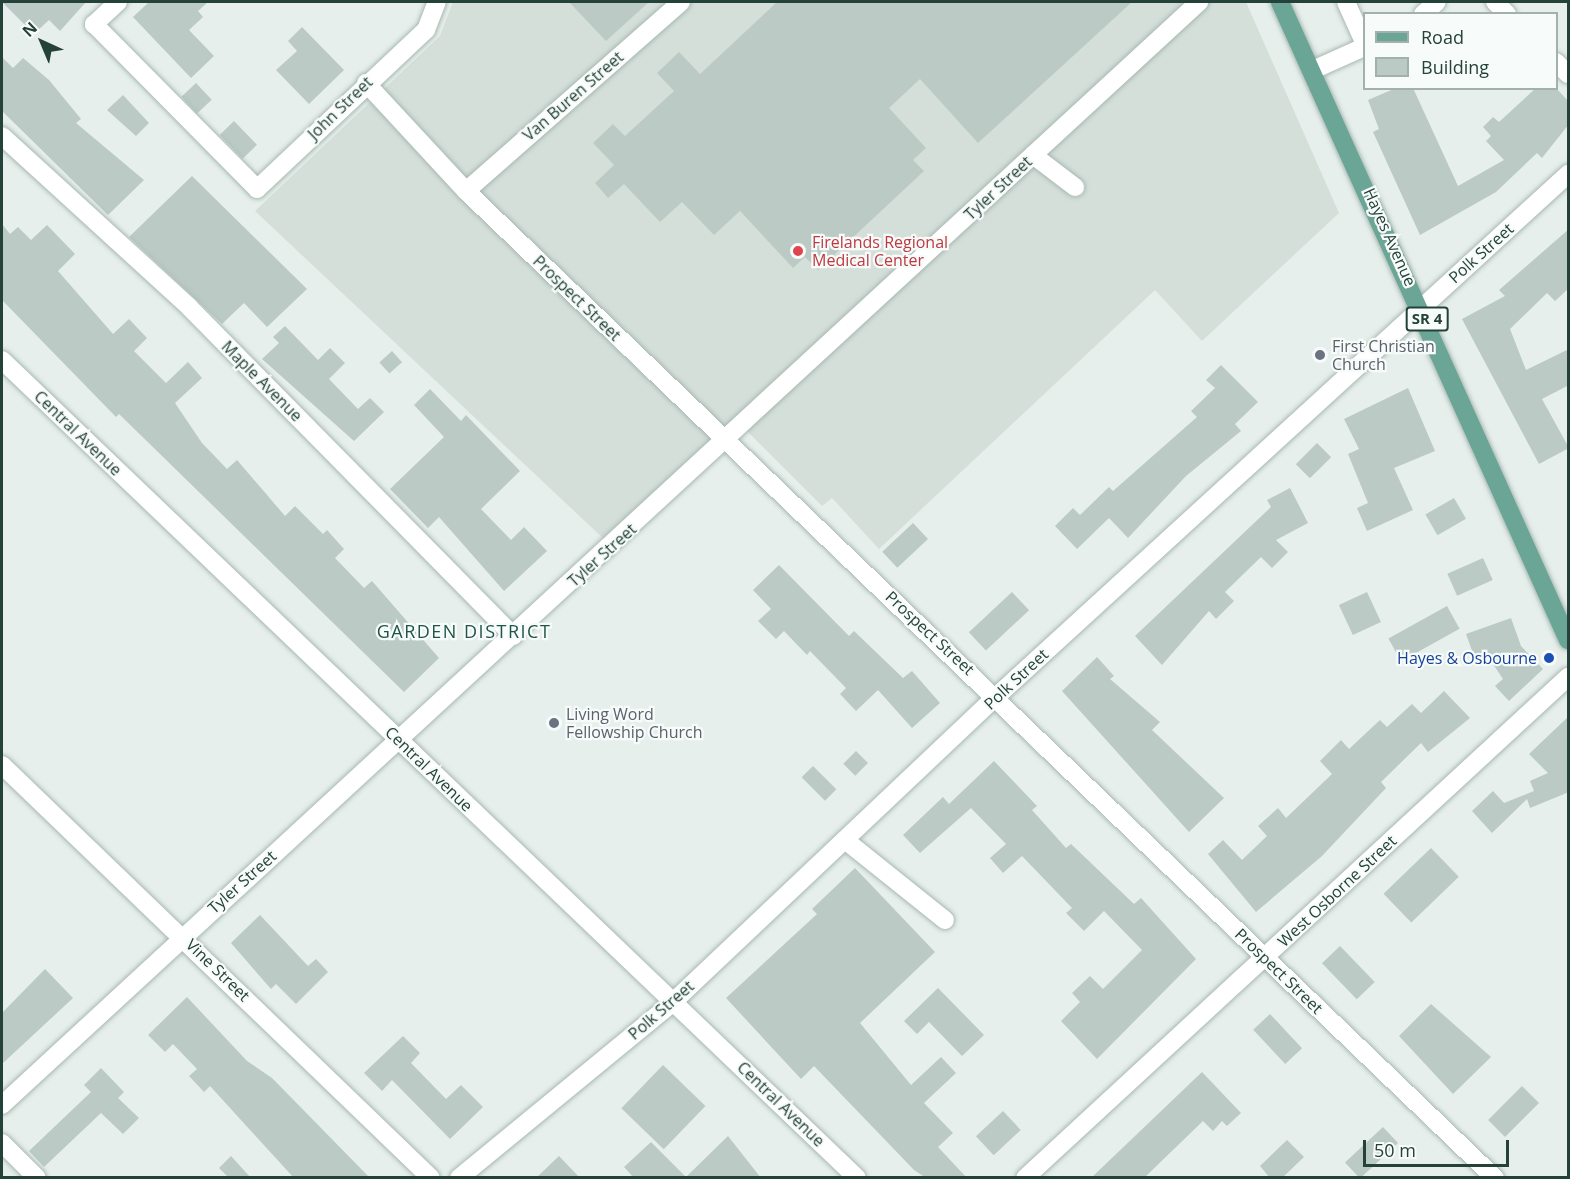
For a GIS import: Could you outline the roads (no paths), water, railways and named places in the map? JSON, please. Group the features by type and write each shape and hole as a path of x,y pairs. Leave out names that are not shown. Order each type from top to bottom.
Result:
{"main road":[{"name":"Hayes Avenue","path":"1280,2 1421,307 1569,639"}],"street":[{"name":"John Street","path":"118,2 94,24 257,189 366,83 426,30 437,2"},
{"name":"Van Buren Street","path":"466,191 681,2"},
{"name":"Tyler Street","path":"2,1105 183,936 727,440 1199,2"},
{"path":"1346,2 1363,38"},
{"path":"1425,12 1437,2"},
{"path":"1313,70 1363,48"},
{"path":"1558,63 1569,74"},
{"name":"Prospect Street","path":"366,83 466,191 997,696 1264,958 1495,1178"},
{"name":"Maple Avenue","path":"2,136 189,308 513,636"},
{"path":"1033,155 1075,187"},
{"name":"Polk Street","path":"459,1178 673,1002 997,696 1569,174"},
{"name":"Central Avenue","path":"2,360 857,1178"},
{"name":"West Osborne Street","path":"1025,1178 1569,677"},
{"name":"Vine Street","path":"2,765 183,936 431,1178"},
{"path":"845,840 945,920"},
{"path":"2,1143 37,1178"}],"place":[{"name":"Firelands Regional Medical Center","path":"798,251"},
{"name":"First Christian Church","path":"1320,355"},
{"name":"Hayes & Osbourne","path":"1549,658"},
{"name":"Living Word Fellowship Church","path":"554,723"}],"district":[{"name":"GARDEN DISTRICT","path":"464,631"}]}
